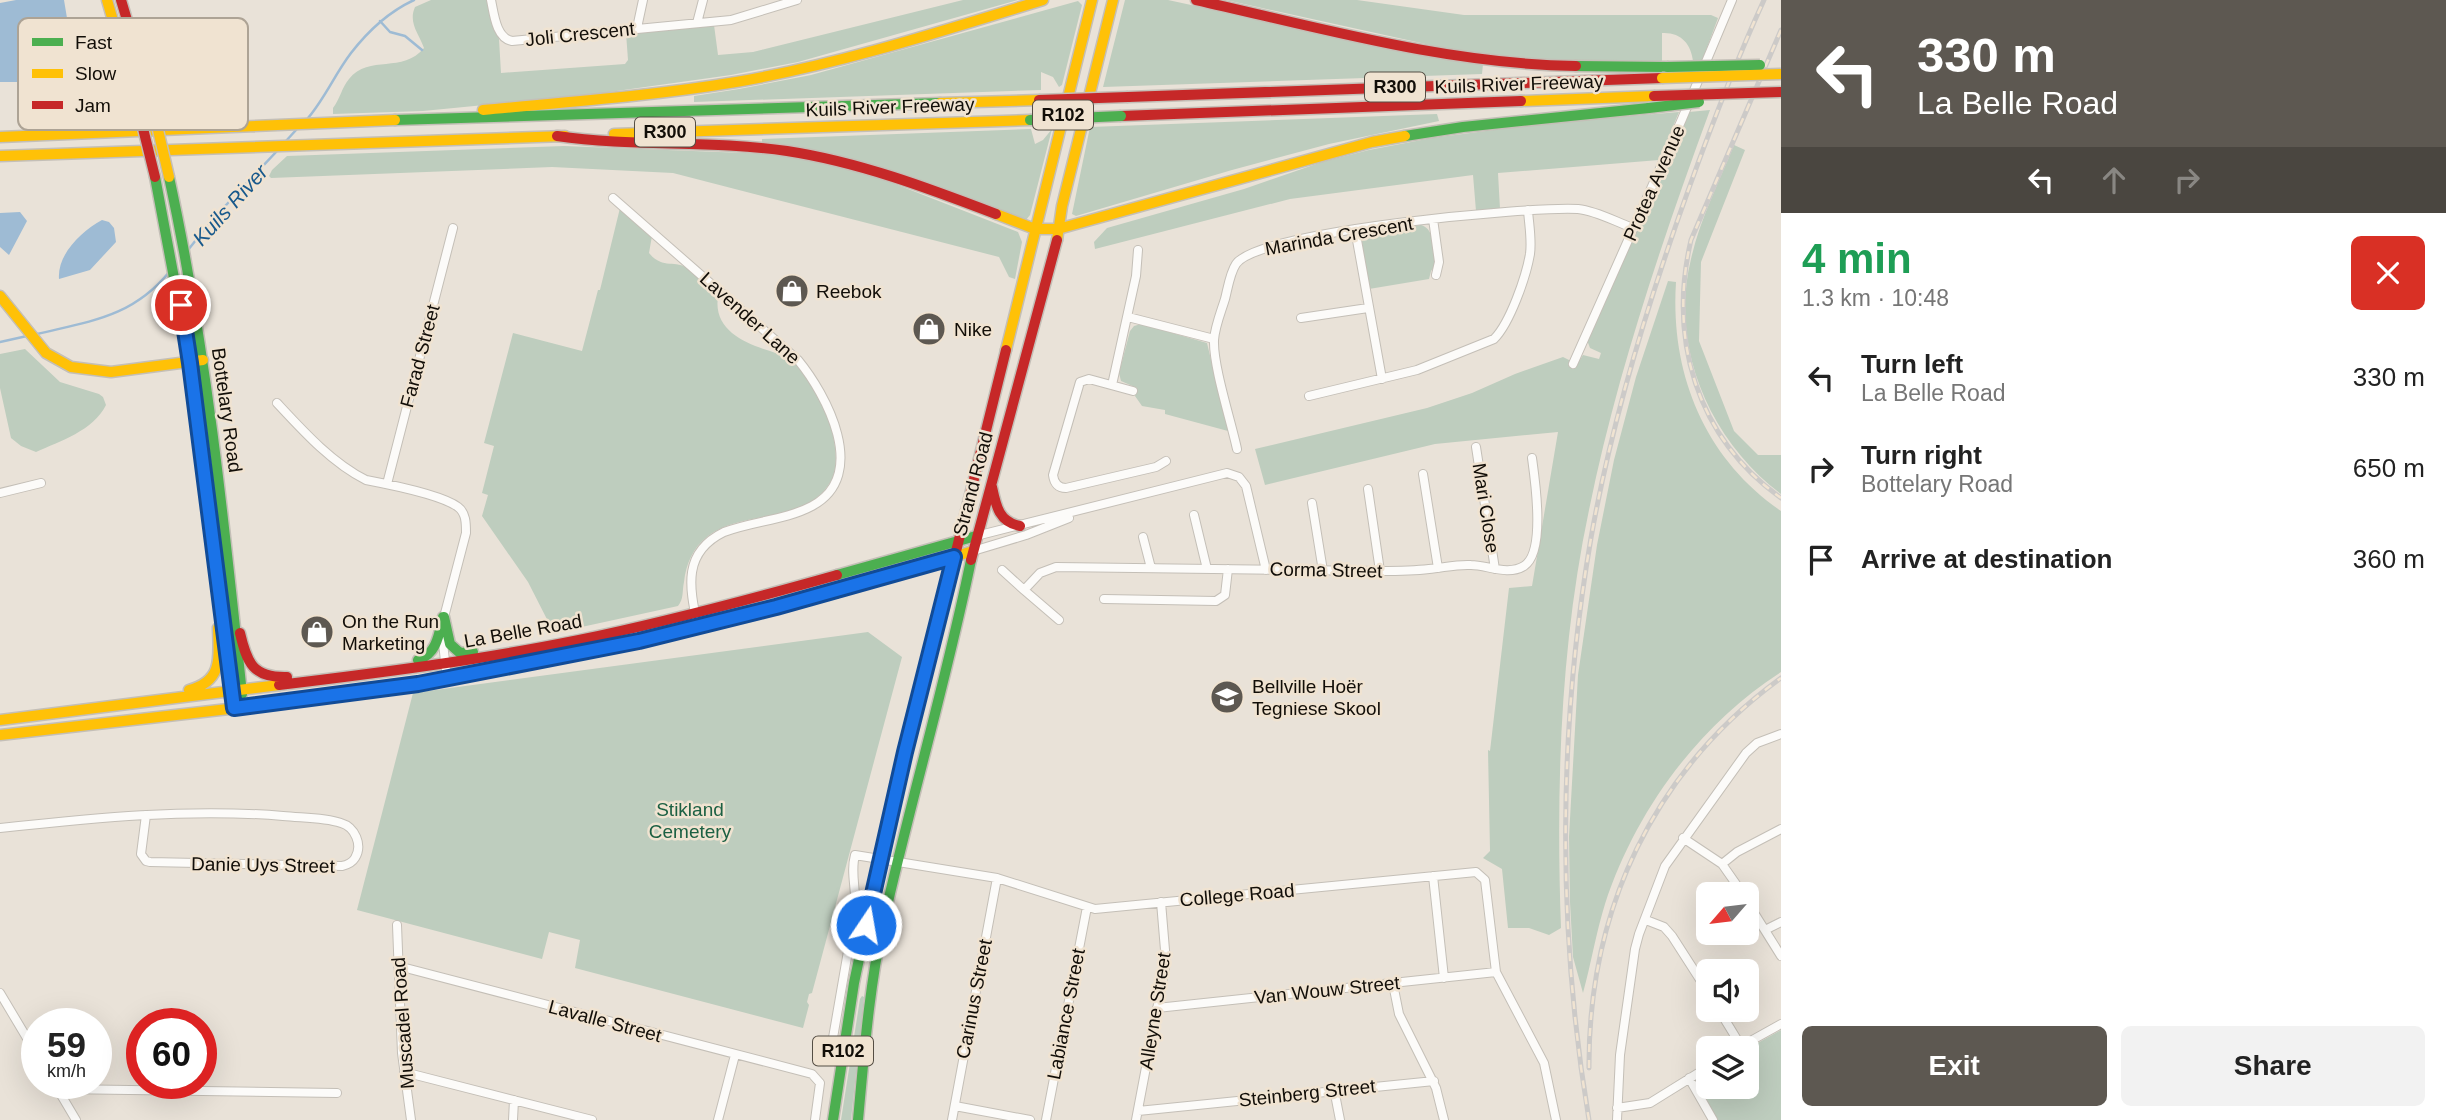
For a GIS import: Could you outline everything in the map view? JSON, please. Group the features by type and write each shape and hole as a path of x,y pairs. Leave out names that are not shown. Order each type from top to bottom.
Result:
{"main road":[{"name":"Bottelary Road","path":"107,0 112,18"},
{"name":"Bottelary Road","path":"121,0 126,18"},
{"path":"425,119 450,113 599,99 773,75 930,34 1044,0"},
{"name":"R102","path":"1035,229 1092,0"},
{"name":"R102","path":"1058,229 1113,0"},
{"path":"1196,0 1424,50 1482,60 1552,65 1667,67 1781,65"},
{"name":"Kuils River Freeway","path":"248,126 1781,74"},
{"name":"Kuils River Freeway","path":"0,156 1781,92"},
{"path":"556,136 582,141 724,147 807,154 865,168 1035,229 1058,229 1372,142 1475,125 1688,105 1731,95"},
{"name":"Bottelary Road","path":"143,130 166,222 181,305 226,597 239,708"},
{"name":"Bottelary Road","path":"158,130 194,296 223,508 226,597"},
{"name":"Kuils River Freeway","path":"0,137 160,130"},
{"name":"Strand Road","path":"833,1120 854,983 880,859 1035,229"},
{"name":"Strand Road","path":"858,1120 872,983 898,862 959,619 976,536 1058,229"},
{"path":"0,296 39,345 56,360 75,369 106,373 203,360"},
{"path":"991,484 999,516 1004,522 1020,526"},
{"name":"La Belle Road","path":"0,720 488,656 695,613 976,536"},
{"name":"La Belle Road","path":"0,735 239,708 447,679 698,628 974,551"},
{"path":"226,597 246,657 255,671 269,678 295,676 309,680"},
{"path":"97,708 126,699 196,689 209,682 219,664 218,620 226,597"},
{"path":"444,616 452,647 460,653 476,652 488,656"},
{"path":"399,668 430,655 444,616"}],"street":[{"name":"Joli Crescent","path":"491,0 500,33 509,41 731,20 780,2 797,0"},
{"path":"637,29 643,0"},
{"path":"697,23 703,0"},
{"name":"Protea Avenue","path":"1573,364 1732,0"},
{"name":"Lavender Lane","path":"614,198 798,359 814,380 834,419 839,437 841,465 831,489 818,502 805,509 724,532 702,549 692,567 690,578 698,628"},
{"name":"Marinda Crescent","path":"1237,449 1214,339 1233,271 1241,258 1253,252 1296,241 1355,229 1528,211 1579,209 1633,228"},
{"path":"1309,396 1417,370 1494,339 1503,329 1530,253 1528,211"},
{"path":"1433,219 1439,262 1436,275"},
{"name":"Farad Street","path":"387,484 453,228"},
{"path":"1355,229 1382,379"},
{"path":"1112,385 1136,276 1138,250"},
{"path":"1301,318 1368,308"},
{"path":"1128,317 1214,339"},
{"path":"1133,391 1089,379 1078,384 1053,475 1056,484 1062,488 1070,488 1156,467 1166,461"},
{"path":"277,403 348,469 366,480 447,501 464,514 466,533 444,616 442,641 447,679"},
{"name":"Mari Close","path":"1476,447 1495,569"},
{"name":"Corma Street","path":"1024,590 1043,571 1056,567 1380,571 1469,564 1495,569 1519,568 1525,566 1531,555 1539,507 1532,457"},
{"path":"976,536 1222,473 1233,474 1246,486 1266,570"},
{"path":"1423,474 1438,568"},
{"path":"0,493 41,483"},
{"path":"1368,489 1380,571"},
{"path":"1312,503 1323,570"},
{"path":"974,551 1085,510"},
{"path":"1194,515 1207,569"},
{"path":"1143,537 1151,568"},
{"path":"1104,599 1216,601 1225,595 1228,569"},
{"path":"1002,570 1059,620"},
{"path":"1617,1120 1620,1055 1635,949 1664,866 1746,753 1757,743 1781,734"},
{"name":"Danie Uys Street","path":"0,828 174,812 269,815 342,823 353,830 358,850 352,861 342,866 150,862 141,854 146,815"},
{"path":"1722,864 1737,852 1781,830"},
{"path":"1683,838 1722,864 1735,882"},
{"path":"831,1055 855,911 856,890 852,868 855,855 880,859"},
{"name":"College Road","path":"880,859 997,878 1087,907 1101,908 1473,871 1484,877 1496,972"},
{"path":"1433,876 1444,978"},
{"name":"Carinus Street","path":"952,1120 997,878"},
{"name":"Alleyne Street","path":"1137,1115 1166,954 1161,902"},
{"name":"Labiance Street","path":"1045,1120 1087,907"},
{"path":"1646,920 1664,927 1696,973"},
{"path":"1759,921 1781,956"},
{"path":"1765,930 1781,922"},
{"name":"Muscadel Road","path":"397,925 404,1072 411,1120"},
{"name":"Lavalle Street","path":"398,966 812,1074 820,1083 815,1120"},
{"path":"1496,972 1544,1063 1556,1120"},
{"name":"Van Wouw Street","path":"1157,1008 1496,972"},
{"path":"1393,984 1399,1014 1434,1081 1444,1120"},
{"path":"0,993 21,1028"},
{"path":"1759,1036 1781,1024"},
{"path":"718,1120 735,1055"},
{"path":"404,1072 592,1120"},
{"path":"1617,1108 1647,1104 1696,1075"},
{"path":"1689,1079 1713,1120"},
{"name":"Steinberg Street","path":"1137,1115 1334,1089 1434,1081"},
{"path":"112,1087 337,1093"},
{"path":"1334,1089 1340,1120"},
{"path":"64,1099 76,1120"},
{"path":"513,1120 514,1100"},
{"path":"955,1105 1030,1120"}],"green space":[{"path":"431,0 487,0 499,39 501,73 625,64 628,60 626,33 714,25 718,55 753,52 963,0 1018,0 798,62 731,75 588,95 423,111 333,114 333,108 349,79 357,72 366,67 406,60 416,56 424,48 413,23 413,13 415,7"},
{"path":"1125,0 1168,0 1441,59 1483,64 1482,74 1103,87"},
{"path":"1226,0 1357,0 1464,15 1711,15 1718,18 1702,61 1693,61 1684,40 1669,33 1662,33 1662,62 1551,60 1462,52"},
{"path":"1078,1 1082,5 1062,85 1059,87 1053,77 1041,72 1041,90 694,102 694,96 811,75"},
{"path":"1710,110 1658,258 1627,358 1600,459 1579,562 1562,718 1559,823 1561,928 1549,935 1529,928 1508,928 1502,869 1483,858 1490,851 1488,750 1490,751 1509,588 1532,586 1558,432 1435,444 1265,485 1255,449 1427,408 1563,357 1571,361 1569,366 1574,369 1583,355 1599,359 1601,353 1590,348 1587,340 1689,112"},
{"path":"1679,112 1659,160 1498,173 1500,209 1476,211 1473,175 1290,199 1095,249 1094,242 1107,228 1369,150 1432,138 1547,123"},
{"path":"1437,114 1439,121 1329,144 1076,216 1072,214 1090,127"},
{"path":"1031,129 1035,144 1043,140 1052,129 1030,215 1026,220 762,143 762,139"},
{"path":"1734,145 1745,150 1701,262 1699,341 1734,431 1758,455 1781,455 1781,494 1756,472 1734,447 1716,419 1701,389 1691,358 1686,325 1686,292 1695,244"},
{"path":"564,146 770,154 813,160 885,180 1018,232 1022,242 1015,279 1009,277 999,257 673,173 552,167 269,176 287,156"},
{"path":"620,208 652,236 649,253 654,258 689,269 718,297 720,318 732,333 750,344 790,357 800,367 810,380 827,414 836,451 835,468 831,481 820,495 806,504 790,511 738,522 703,540 689,562 678,606 554,633 528,582 482,516 488,495 482,493 494,446 484,443 513,333 582,351"},
{"path":"1421,225 1429,231 1433,242 1435,266 1429,279 1369,289 1362,242 1364,235 1368,232"},
{"path":"1668,281 1676,282 1679,349 1697,411 1731,466 1754,490 1781,511 1781,672 1751,693 1697,744 1652,804 1633,836 1605,904 1583,993 1573,957 1570,902 1569,837 1578,675 1597,545 1614,460 1636,377"},
{"path":"1141,324 1207,343 1228,431 1165,414 1165,410 1142,406 1135,396 1137,388 1121,381 1119,373 1130,331"},
{"path":"25,349 60,382 99,394 106,405 93,422 36,452 11,438 0,388 0,354"},
{"name":"Stikland Cemetery","path":"868,632 902,657 812,993 809,994 803,1028 575,968 580,940 549,932 542,959 357,910 413,693"},
{"path":"862,996 851,1120 841,1120 860,999"},
{"path":"1781,1030 1781,1120 1718,1120 1706,1099 1759,1099 1759,1042"}],"water":[{"path":"16,0 64,0 67,18 18,18 18,82 0,82 0,3"},
{"path":"20,212 27,221 9,255 0,247 0,213"},
{"path":"102,220 109,222 114,228 116,242 90,270 59,279 59,270 66,252 87,230"}],"waterway":[{"name":"Kuils River","path":"308,118 364,37 387,16 414,0"},
{"path":"380,21 390,32 405,36 422,50"},
{"name":"Kuils River","path":"286,141 296,130"},
{"name":"Kuils River","path":"188,250 212,220 277,151"},
{"name":"Kuils River","path":"37,334 93,320 126,308 156,286 170,271"},
{"name":"Kuils River","path":"0,342 27,336"}],"railway":[{"path":"1589,1120 1571,975 1566,829 1572,683 1591,538 1620,405 1659,274 1715,116 1764,0"},
{"path":"1781,30 1691,240 1683,314 1695,383 1709,416 1728,446 1752,473 1781,498"},
{"path":"1589,1068 1592,1010 1601,954 1616,900 1637,849 1664,801 1697,756 1736,715 1781,678"}],"traffic: fast":[{"path":"1667,67 1760,65"},
{"path":"1576,66 1667,67"},
{"path":"1649,108 1699,102"},
{"path":"395,120 940,103"},
{"path":"1405,136 1463,127 1649,108"},
{"path":"1030,120 1121,116"},
{"path":"155,177 190,363 233,695"},
{"path":"169,177 204,370 242,694"},
{"path":"837,575 976,536"},
{"path":"858,1120 878,948 971,560"},
{"path":"418,660 433,648 443,617"},
{"path":"444,617 450,644 460,653 473,652"},
{"path":"290,702 489,672 713,624"},
{"path":"833,1120 854,983 880,859 938,624"}],"traffic: slow":[{"path":"107,0 112,18"},
{"path":"483,110 673,91 775,75 891,46 1043,0"},
{"path":"1006,350 1092,0"},
{"path":"1057,240 1062,206 1113,0"},
{"path":"1662,78 1781,74"},
{"path":"1521,101 1654,96"},
{"path":"940,103 1039,100"},
{"path":"248,126 395,120"},
{"path":"614,134 1030,120"},
{"path":"158,130 169,177"},
{"path":"0,137 163,130"},
{"path":"0,156 565,136"},
{"path":"996,214 1035,229 1058,229 1372,142 1405,136"},
{"path":"0,296 46,353 71,367 111,372 203,360"},
{"path":"713,624 837,592 973,551"},
{"path":"189,690 208,681 217,667 218,628"},
{"path":"0,720 279,685"},
{"path":"0,735 290,702"}],"traffic: jam":[{"path":"121,0 126,18"},
{"path":"1196,0 1432,52 1528,64 1576,66"},
{"path":"1128,97 1662,78"},
{"path":"1654,96 1781,92"},
{"path":"1039,100 1128,97"},
{"path":"1121,116 1521,101"},
{"path":"143,130 155,177"},
{"path":"557,136 787,151 867,169 996,214"},
{"path":"971,560 1057,240"},
{"path":"938,624 1006,350"},
{"path":"992,487 997,507 1003,517 1020,526"},
{"path":"279,685 429,666 579,640 709,610 837,575"},
{"path":"240,633 253,667 266,675 287,677"}],"place":[{"name":"Reebok","path":"792,291"},
{"name":"Nike","path":"929,329"},
{"name":"On the Run Marketing","path":"317,632"},
{"name":"Bellville Hoër Tegniese Skool","path":"1227,697"}],"route":[{"path":"181,305 234,708 418,684 683,632 954,557 905,752 866,925"}]}
